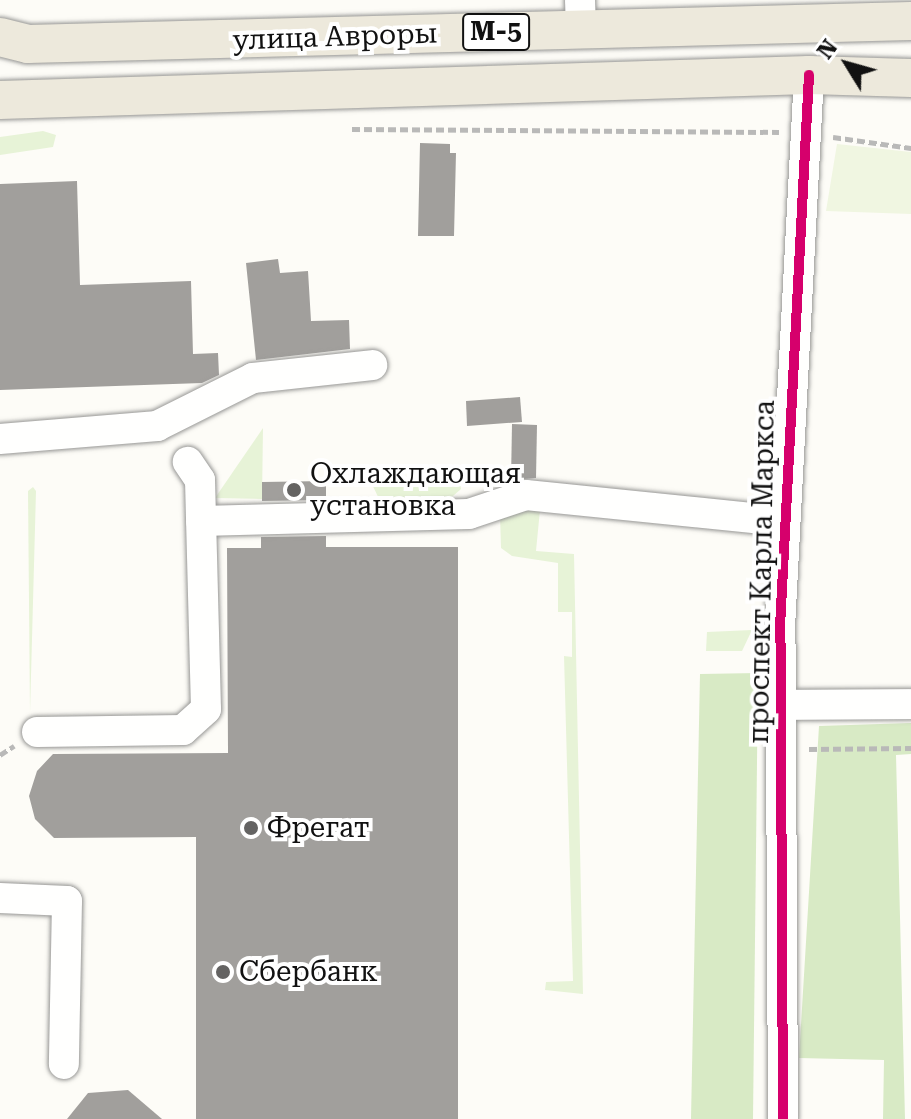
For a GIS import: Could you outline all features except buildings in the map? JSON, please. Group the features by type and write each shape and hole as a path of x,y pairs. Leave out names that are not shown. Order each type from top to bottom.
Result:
{"main road":[{"name":"улица Авроры","path":"0,37 28,44 285,39 581,15 911,21"},
{"name":"улица Авроры","path":"0,100 809,75 911,78"}],"street":[{"name":"проспект Карла Маркса","path":"783,1119 783,521 809,75"},
{"path":"0,439 157,426 253,378 372,365"},
{"path":"32,738 183,730 198,723 206,709 200,480 188,462"},
{"path":"201,521 469,514 526,495 783,521"},
{"path":"781,705 911,704"},
{"path":"0,898 67,901 64,1064"}],"path":[{"path":"352,129 782,132 781,147"},
{"path":"824,136 911,148"},
{"path":"0,755 32,738"},
{"path":"800,749 911,748"}],"green space":[{"path":"43,131 56,135 53,147 0,155 0,137"},
{"path":"837,144 911,152 911,214 826,211"},
{"path":"263,428 262,499 215,498"},
{"path":"369,478 459,478 461,489 446,502 381,503"},
{"path":"33,487 36,491 30,713 28,491"},
{"path":"508,505 540,510 536,551 574,554 583,994 545,990 546,982 573,981 564,656 572,657 572,612 558,612 558,563 512,556 501,548 500,515"},
{"path":"752,630 742,651 706,651 707,632"},
{"path":"758,673 753,1119 691,1119 700,674"},
{"path":"911,723 911,754 896,755 905,1119 883,1119 884,1060 799,1058 819,726"}],"cycle path":[{"path":"783,1119 780,627 809,75"}],"place":[{"name":"Охлаждающая установка","path":"294,490"},
{"name":"Фрегат","path":"251,828"},
{"name":"Сбербанк","path":"223,972"}]}
